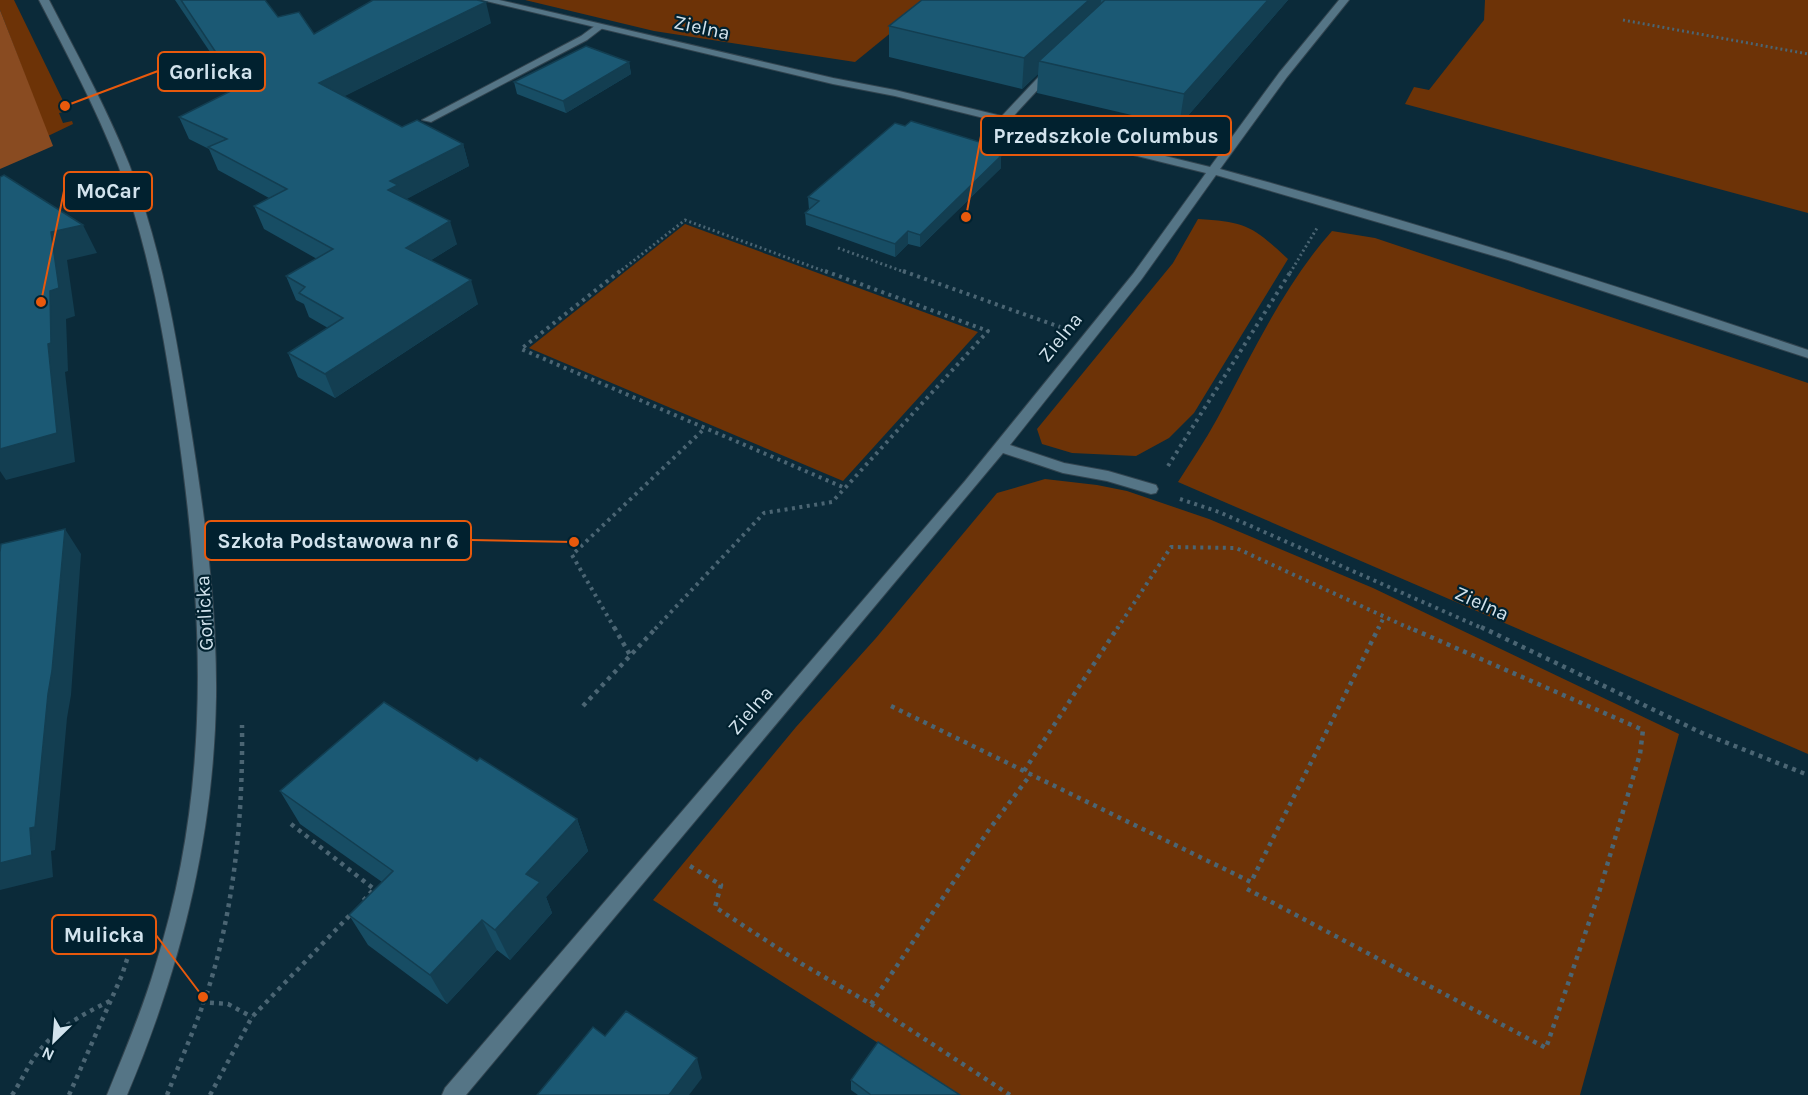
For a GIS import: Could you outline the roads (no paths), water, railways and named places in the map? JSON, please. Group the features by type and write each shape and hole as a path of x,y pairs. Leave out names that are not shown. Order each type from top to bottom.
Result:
{"street":[{"name":"Gorlicka","path":"44,0 104,118 140,214 158,283 173,360 191,474 203,585 208,685 207,726 197,817 181,911 163,977 138,1050 117,1095"},
{"name":"Zielna","path":"452,1095 825,657 1000,447 1137,277 1214,171 896,93 833,81 487,0"},
{"path":"1344,0 1283,75 1214,171 1335,203 1594,282 1808,354"},
{"path":"427,120 584,38 599,27"},
{"path":"1004,120 1022,98 1061,60"},
{"path":"1000,447 1063,468 1108,476 1152,489"}],"place":[{"name":"Gorlicka","path":"65,106"},
{"name":"Przedszkole Columbus","path":"966,217"},
{"name":"MoCar","path":"41,302"},
{"name":"Szkoła Podstawowa nr 6","path":"574,542"},
{"name":"Mulicka","path":"203,997"}]}
